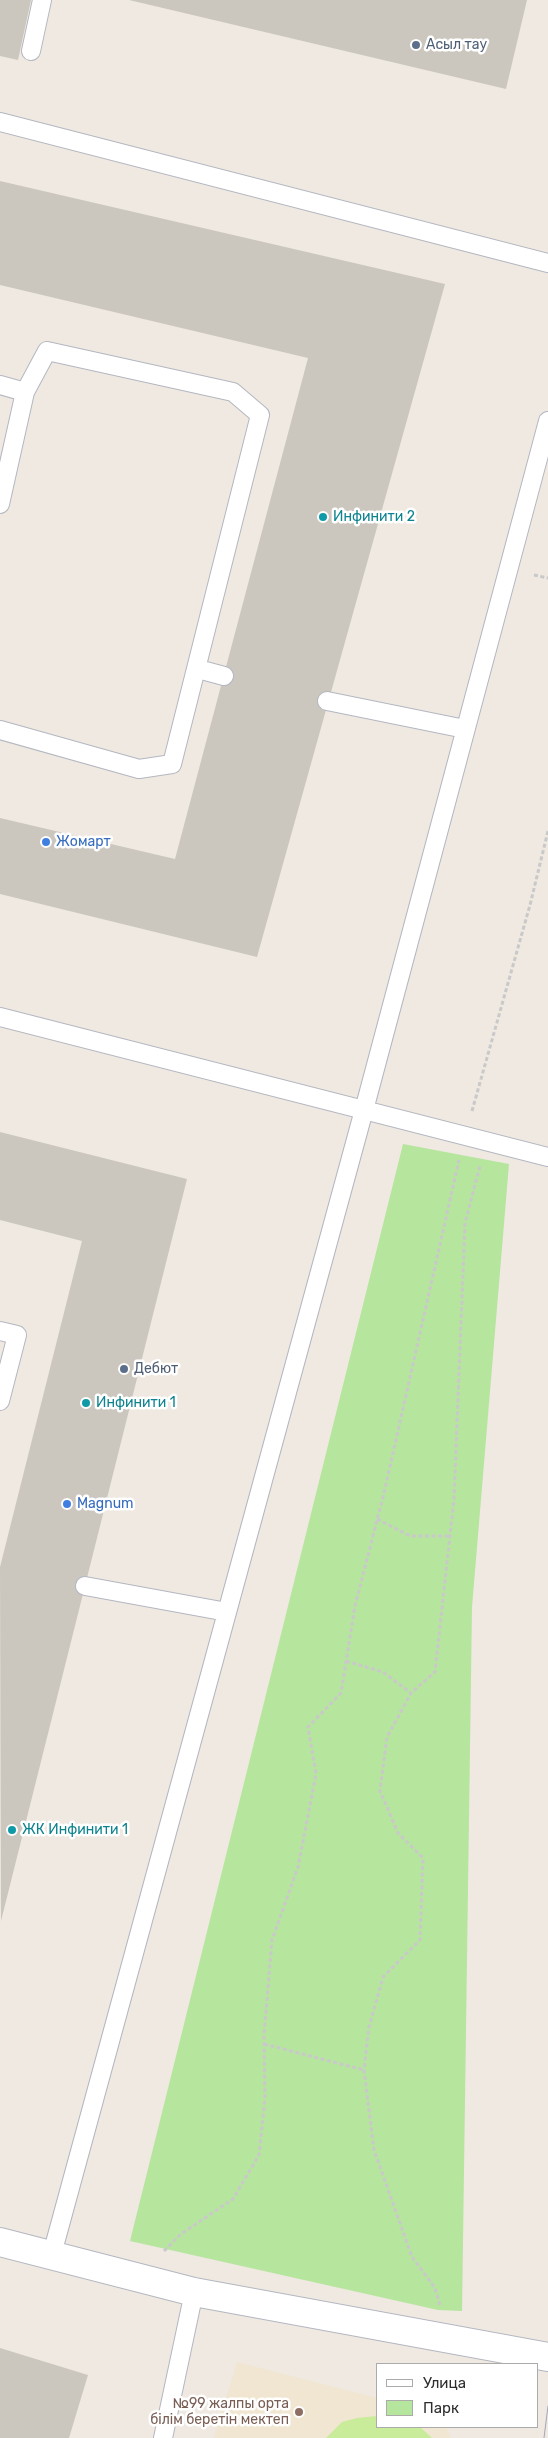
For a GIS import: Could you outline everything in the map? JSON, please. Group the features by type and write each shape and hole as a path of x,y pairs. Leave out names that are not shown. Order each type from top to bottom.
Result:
{"street":[{"path":"0,2242 194,2292 548,2357"}],"lane":[{"path":"31,51 42,0"},
{"path":"0,122 548,263"},
{"path":"0,504 25,392 46,351 233,392 260,415 198,669 172,764 139,769 0,730"},
{"path":"0,385 25,392"},
{"path":"52,2254 364,1110 548,421"},
{"path":"198,669 224,676"},
{"path":"327,701 465,729"},
{"path":"0,1017 548,1158"},
{"path":"0,1331 17,1335 0,1402"},
{"path":"85,1586 227,1612"},
{"path":"163,2438 194,2292"}],"path":[{"path":"140,2277 182,2234 233,2199 259,2155 265,2098 264,2044 272,1940 298,1867 316,1774 308,1727 341,1693 355,1606 377,1519 464,1136 530,905 548,830"},
{"path":"451,2339 435,2288 412,2257 374,2150 364,2070 369,2027 383,1977 420,1940 423,1858 398,1833 380,1791 387,1737 411,1693 435,1672 454,1489 465,1223 487,1142"},
{"path":"377,1519 410,1536 450,1536"},
{"path":"346,1661 383,1672 411,1693"},
{"path":"264,2044 364,2070"}],"shaded area":[{"name":"№99 жалпы орта білім беретін мектеп","path":"237,2362 376,2398 376,2428 446,2428 451,2438 214,2438"}],"green space":[{"path":"403,1144 509,1164 472,1607 462,2311 438,2310 130,2241"},
{"path":"376,2416 376,2428 421,2428 432,2438 326,2438 342,2422"}],"building":[{"path":"0,0 31,0 18,60 0,56"},
{"name":"Асыл тау","path":"129,0 527,0 506,89"},
{"name":"Инфинити 2","path":"0,181 445,284 257,957 0,894 0,818 175,859 308,358 0,285"},
{"name":"Инфинити 1","path":"0,1132 187,1179 1,1921 0,1567 82,1241 0,1220"},
{"path":"0,2348 88,2375 69,2438 0,2438"}],"tram line":[{"path":"544,2438 548,2406"}],"place":[{"name":"Асыл тау","path":"416,45"},
{"name":"Инфинити 2","path":"323,517"},
{"name":"Жомарт","path":"46,842"},
{"name":"Дебют","path":"124,1369"},
{"name":"Инфинити 1","path":"86,1403"},
{"name":"Magnum","path":"67,1504"},
{"name":"ЖК Инфинити 1","path":"12,1830"},
{"name":"№99 жалпы орта білім беретін мектеп","path":"299,2412"}]}
